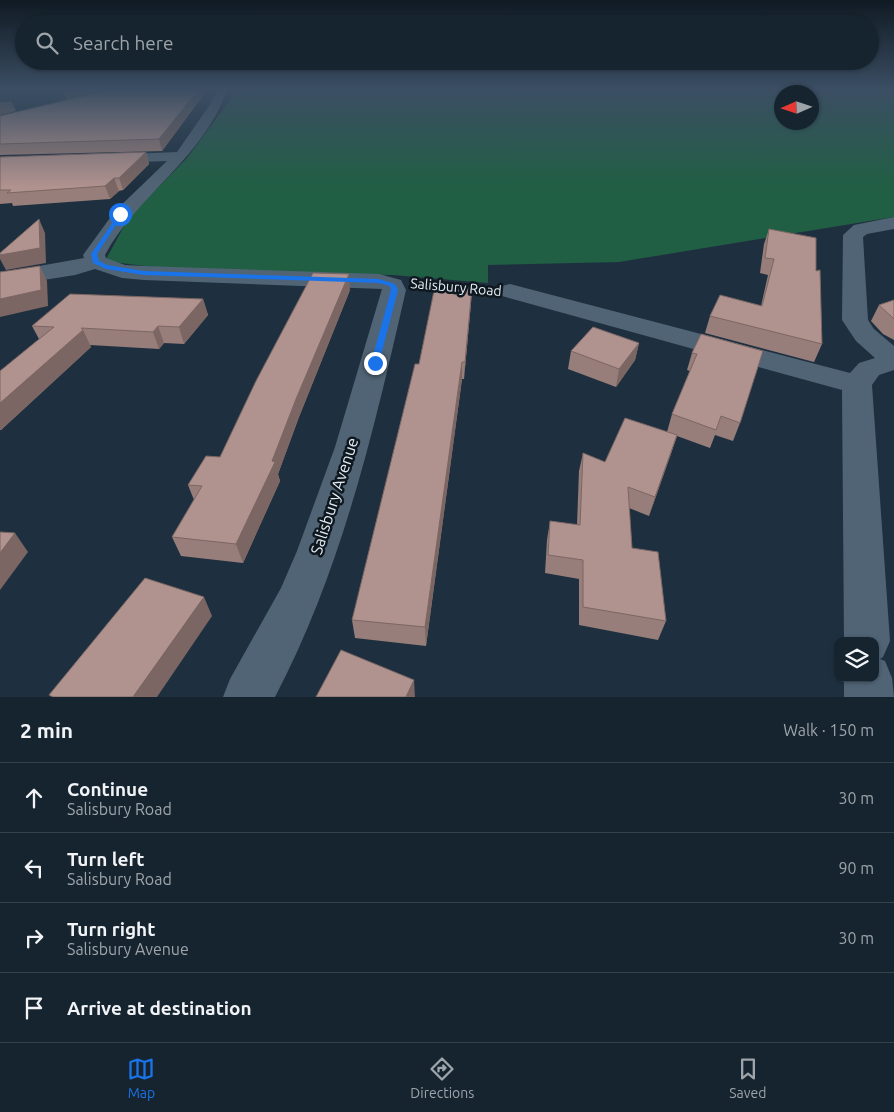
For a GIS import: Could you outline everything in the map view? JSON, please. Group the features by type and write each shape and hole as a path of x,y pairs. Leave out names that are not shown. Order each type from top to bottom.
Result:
{"street":[{"path":"0,280 68,270 96,262 94,254 120,214 181,156 204,123"},
{"path":"95,159 181,156"},
{"path":"867,637 856,384 869,369 894,360 866,335 855,320 853,235 861,229 894,223"},
{"name":"Salisbury Road","path":"96,262 122,271 144,273 379,281 393,285"},
{"name":"Salisbury Avenue","path":"248,697 270,660 308,573 351,448 394,290 393,285"},
{"name":"Salisbury Road","path":"510,291 856,384"},
{"path":"868,682 869,697"}],"path":[{"name":"Salisbury Road","path":"393,285 411,282 510,291"}],"green space":[{"path":"213,123 774,123 774,130 819,130 819,123 894,123 894,217 619,262 488,265 488,283 393,275 193,272 105,261 129,217 187,158"}],"building":[{"path":"0,123 172,123 159,139 0,144"},
{"path":"146,152 119,178 114,178 105,186 7,193 11,190 0,190 0,157"},
{"path":"39,219 40,248 0,255 0,253"},
{"path":"769,229 816,238 816,271 820,270 822,344 710,316 720,295 762,306 774,259 765,258"},
{"path":"40,266 41,290 0,299 0,272"},
{"path":"313,273 349,274 296,399 272,461 275,462 236,544 172,537 202,486 188,485 206,456 220,457 256,381"},
{"path":"435,286 472,287 465,362 462,362 425,627 352,620 415,364 419,364"},
{"path":"70,294 203,299 179,327 158,326 153,332 81,328 83,330 0,403 0,371 54,327 32,326"},
{"path":"894,300 894,319 879,305"},
{"path":"593,327 639,343 619,369 571,351"},
{"path":"701,334 763,351 740,423 721,416 716,430 672,414 697,354 692,353"},
{"path":"625,418 677,435 655,497 628,487 632,548 658,552 666,621 583,607 583,560 548,555 550,521 580,525 583,453 605,462"},
{"path":"0,532 15,533 0,553"},
{"path":"145,578 204,597 133,697 53,697 49,695"},
{"path":"341,650 414,680 406,697 316,697"}],"route":[{"path":"120,214 101,240 94,254 96,262 106,267 144,273 379,281 393,285 394,290 375,363"}]}
